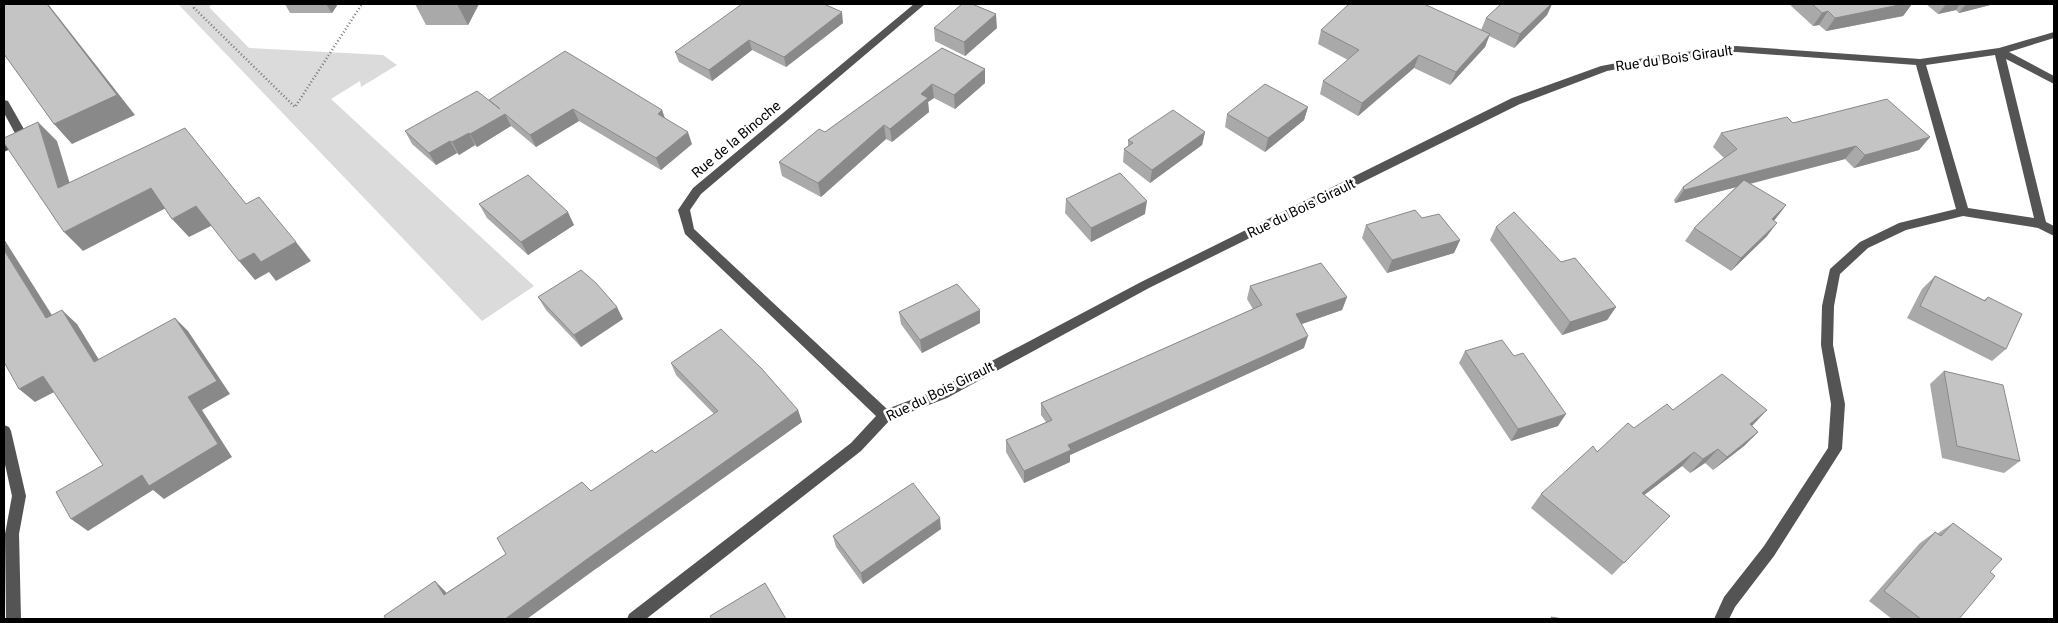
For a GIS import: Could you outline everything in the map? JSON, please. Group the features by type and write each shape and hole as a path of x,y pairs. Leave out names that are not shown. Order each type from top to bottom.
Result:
{"street":[{"name":"Rue de la Binoche","path":"885,416 689,231 684,210 697,191 920,4"},
{"name":"Rue du Bois Girault","path":"634,619 856,447 885,416 942,394 1145,285 1516,101 1606,68 1660,58 1736,49 1920,62 1999,51 2054,36"},
{"path":"1999,51 2054,80"},
{"path":"1999,51 2041,224"},
{"path":"1920,62 1963,212"},
{"path":"4,104 23,138 4,148"},
{"path":"1722,619 1729,602 1769,551 1835,449 1838,404 1827,345 1828,306 1834,272 1864,245 1903,226 1963,212 2041,224 2054,232"},
{"path":"4,431 19,496 12,534 14,619"}],"path":[{"path":"195,4 194,8 295,107 362,4"}],"shaded area":[{"path":"178,4 212,4 209,7 249,48 383,55 397,65 361,87 360,81 331,99 534,286 482,321"}],"building":[{"path":"4,4 47,4 117,95 54,124 4,54"},
{"path":"742,4 824,4 842,12 784,57 749,40 709,70 675,52"},
{"path":"962,4 972,4 996,14 964,42 934,28"},
{"path":"1349,4 1424,4 1490,34 1456,72 1419,55 1362,103 1323,81 1359,50 1321,30"},
{"path":"1501,4 1551,4 1520,34 1486,18"},
{"path":"1812,4 1904,4 1835,18 1828,11 1822,13"},
{"path":"942,48 985,69 954,95 932,84 921,94 928,98 890,129 884,125 818,183 779,162 819,129 825,132"},
{"path":"565,51 662,110 658,114 688,132 656,158 573,109 530,135 505,114 470,134 452,142 450,141 429,153 405,131 477,91 500,109 489,100"},
{"path":"1265,84 1308,107 1268,138 1227,114"},
{"path":"1887,99 1930,137 1865,155 1856,146 1684,190 1683,187 1737,149 1721,133 1787,117 1793,123"},
{"path":"1173,110 1205,132 1152,170 1124,149 1133,143 1128,140"},
{"path":"38,122 58,188 185,128 246,204 259,197 296,242 261,262 254,253 239,261 196,206 172,219 151,188 64,232 4,143 4,138"},
{"path":"1120,173 1147,201 1091,228 1066,199"},
{"path":"528,175 568,212 521,242 479,204"},
{"path":"1744,180 1786,205 1772,219 1777,223 1741,258 1694,228"},
{"path":"1415,210 1422,218 1439,214 1460,240 1392,260 1366,225"},
{"path":"1514,212 1561,262 1575,258 1616,307 1570,322 1496,227"},
{"path":"4,250 46,318 62,310 94,362 175,318 217,381 188,397 218,444 149,486 142,475 71,519 56,492 103,465 43,376 19,389 4,362"},
{"path":"1321,263 1347,297 1296,314 1308,336 1068,445 1071,450 1024,471 1006,440 1052,420 1041,403 1262,305 1250,286"},
{"path":"581,270 596,283 617,307 574,335 538,297"},
{"path":"1935,276 1985,301 1988,297 2022,314 2006,349 1920,306"},
{"path":"957,284 980,310 920,340 899,312"},
{"path":"721,329 762,369 798,410 505,619 386,619 384,616 435,581 444,595 506,554 497,538 582,482 591,491 652,450 655,453 718,411 671,363"},
{"path":"1502,340 1514,356 1523,353 1566,414 1518,429 1465,351"},
{"path":"1944,371 2003,385 2020,461 1957,446"},
{"path":"1722,374 1767,410 1750,424 1758,432 1727,457 1718,449 1703,459 1694,452 1642,493 1670,516 1624,563 1541,494 1593,446 1597,452 1628,423 1634,428 1667,404 1673,410"},
{"path":"913,483 940,518 861,573 833,536"},
{"path":"1953,523 2002,559 1990,572 1995,576 1959,619 1921,619 1884,591 1935,532 1941,536"},
{"path":"765,583 786,619 712,619 710,616"}]}
